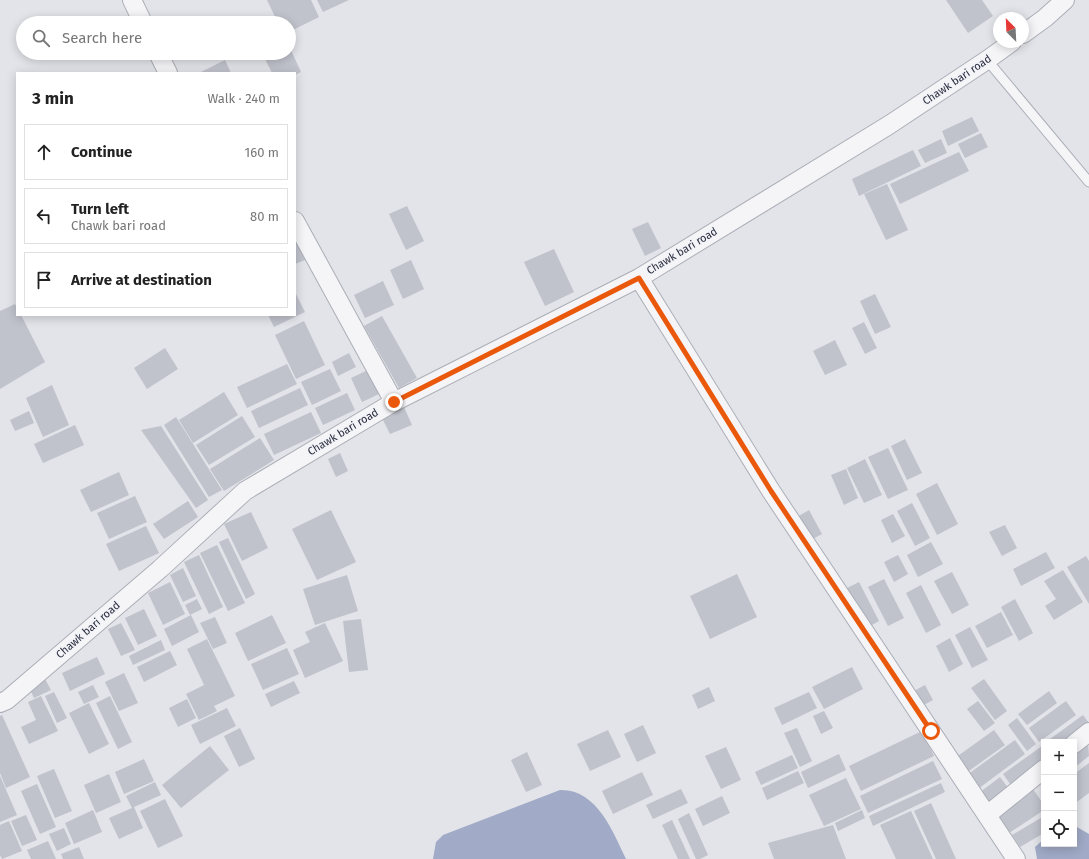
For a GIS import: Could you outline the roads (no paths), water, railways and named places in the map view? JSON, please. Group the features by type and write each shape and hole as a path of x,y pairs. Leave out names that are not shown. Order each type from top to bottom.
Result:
{"street":[{"path":"132,0 140,16"},
{"path":"1029,29 1065,0"},
{"name":"Chawk bari road","path":"0,703 7,700 160,569 245,490 394,402 639,278 889,125 1004,48"},
{"path":"162,60 168,72"},
{"path":"296,223 394,402"},
{"path":"639,278 771,491 1016,859"},
{"path":"1077,742 1089,732"},
{"path":"987,815 1041,771"}],"lane":[{"path":"987,60 1089,182"}],"water":[{"path":"560,790 573,792 594,804 609,825 626,859 433,859 436,842 443,835"},
{"path":"1077,827 1089,834 1089,859 1037,859 1035,847 1041,842 1041,847 1077,847"}]}
